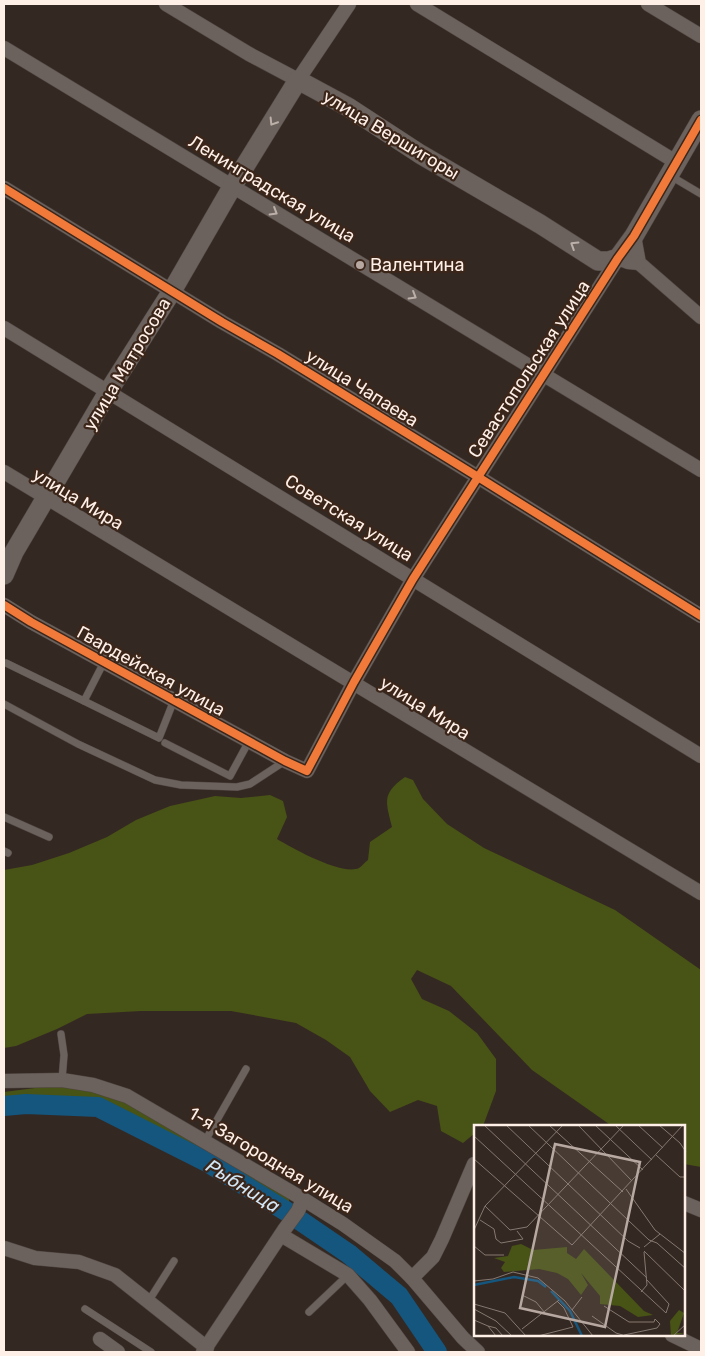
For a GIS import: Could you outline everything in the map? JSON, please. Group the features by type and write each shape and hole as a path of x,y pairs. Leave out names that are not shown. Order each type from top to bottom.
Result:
{"street":[{"name":"улица Вершигоры","path":"166,4 249,54 348,108 420,154 540,224 598,261 618,258"},
{"name":"улица Матросова","path":"4,574 14,552 108,392 172,291 232,187 298,80 349,4"},
{"path":"417,4 672,168"},
{"path":"648,4 701,36"},
{"name":"Ленинградская улица","path":"4,48 701,470"},
{"name":"Севастопольская улица","path":"285,761 307,771 354,682 413,579 618,258 634,236 701,120"},
{"name":"улица Чапаева","path":"4,188 222,322 278,354 701,616"},
{"path":"634,236 639,263"},
{"path":"618,258 628,262 639,263 701,317"},
{"name":"Советская улица","path":"4,328 701,756"},
{"name":"улица Мира","path":"4,472 701,893"},
{"name":"Гвардейская улица","path":"4,605 31,622 285,761"},
{"name":"1-я Загородная улица","path":"4,1081 62,1080 93,1085 127,1096 204,1141 301,1205 343,1224 388,1256 412,1278 463,1338 478,1352"},
{"path":"412,1278 433,1257 474,1164"},
{"path":"685,1203 701,1210"},
{"path":"4,1248 35,1258 79,1262 116,1275 205,1350 301,1205"},
{"path":"284,1231 348,1275 370,1300 408,1352"},
{"path":"674,1336 701,1349"},
{"path":"100,1339 118,1352"}],"lane":[{"path":"672,168 701,194"},
{"path":"84,701 104,662"},
{"path":"6,663 158,738 174,700"},
{"path":"4,704 78,744 156,780 181,785 237,787 250,784 285,761"},
{"path":"165,744 230,776 249,742"},
{"path":"4,816 49,837"},
{"path":"61,1034 64,1055 62,1080"},
{"path":"204,1141 246,1069"},
{"path":"148,1302 174,1261"},
{"path":"309,1312 348,1275"},
{"path":"85,1309 151,1352"}],"green space":[{"path":"405,777 413,780 423,799 447,824 484,848 615,910 701,970 701,1167 685,1164 685,1125 610,1125 532,1070 451,986 417,970 411,979 422,999 449,1011 477,1033 496,1059 496,1091 483,1125 474,1125 474,1134 463,1143 441,1131 437,1106 418,1100 390,1112 370,1091 350,1057 326,1040 296,1023 231,1011 141,1011 87,1014 16,1046 4,1048 4,870 32,865 69,853 107,837 136,820 170,806 215,796 241,798 270,795 283,801 287,817 277,839 330,865 341,868 359,868 368,860 370,842 392,827 387,799 392,788"},
{"path":"58,1085 94,1090 125,1101 288,1196 290,1204 283,1205 214,1157 102,1104 67,1098 36,1101 4,1099 4,1092"}],"waterway":[{"name":"Рыбница","path":"4,1106 26,1104 98,1107 207,1162 289,1213 349,1254 399,1296 437,1352"}],"cycle path":[{"path":"4,605 31,622 285,761 307,771 354,682 413,579 618,258 634,236 701,120"},
{"path":"4,188 222,322 278,354 701,616"}],"place":[{"name":"Валентина","path":"360,265"}]}
